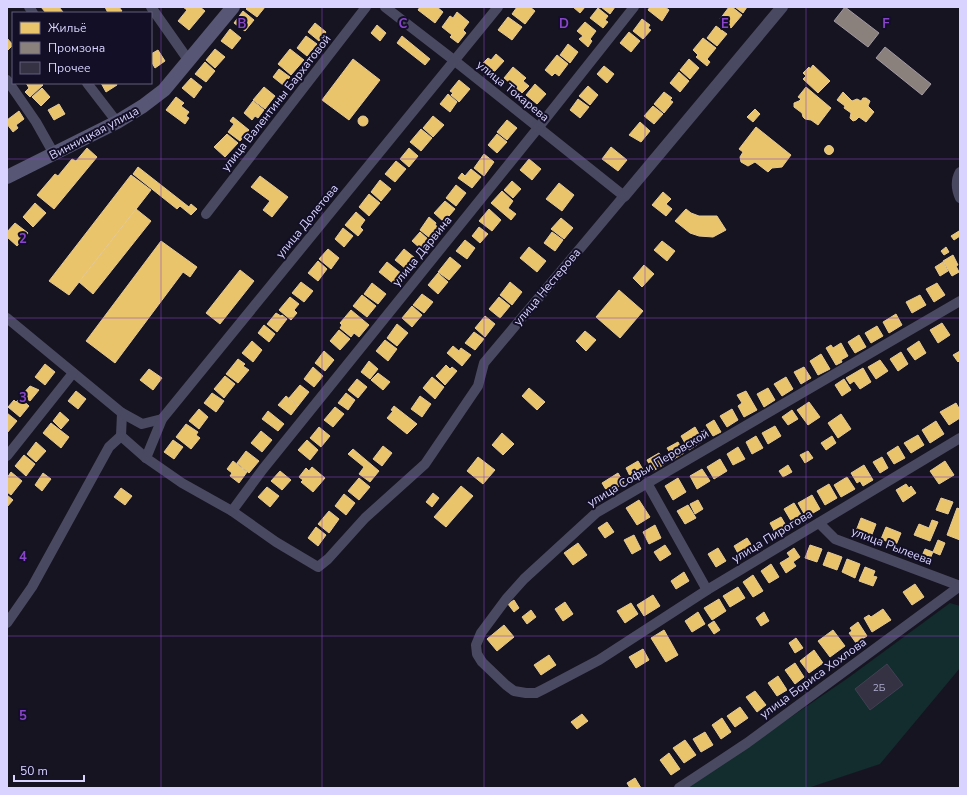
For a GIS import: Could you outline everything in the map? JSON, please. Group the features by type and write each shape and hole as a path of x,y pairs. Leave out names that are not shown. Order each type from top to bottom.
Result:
{"main road":[{"name":"Винницкая улица","path":"7,177 117,122 143,106 164,90 233,7"}],"street":[{"path":"151,7 189,61"},
{"name":"улица Валентины Бархатовой","path":"206,214 366,7"},
{"name":"улица Токарева","path":"385,7 624,196"},
{"name":"улица Долетова","path":"146,458 162,419 498,7"},
{"name":"улица Дарвина","path":"232,511 268,463 634,7"},
{"name":"улица Нестерова","path":"232,511 276,542 318,568 328,559 365,518 425,464 478,386 484,363 782,7"},
{"path":"7,80 36,122 54,154"},
{"path":"88,84 117,122"},
{"path":"960,172 956,180 957,192 960,198"},
{"name":"улица Софьи Перовской","path":"599,660 544,689 526,693 514,691 486,666 477,654 476,645 481,633 507,598 524,579 596,513 960,301"},
{"path":"7,318 122,413 142,424 162,419"},
{"path":"7,456 73,373"},
{"path":"7,623 32,587 109,447 121,436 122,413"},
{"path":"121,436 146,458 182,483 232,511"},
{"name":"улица Пирогова","path":"599,660 707,590 960,438"},
{"path":"646,483 707,590"},
{"name":"улица Рылеева","path":"819,523 835,539 960,586"},
{"name":"улица Бориса Хохлова","path":"679,788 747,743 960,586"}],"green space":[{"path":"950,603 960,606 960,668 880,764 808,788 687,788 848,678"}],"building: Жильё":[{"path":"41,7 59,7 63,12 45,12"},
{"path":"105,7 119,7 122,11 120,12 108,12"},
{"path":"183,7 200,7 205,11 189,30 178,21 187,10"},
{"path":"248,7 265,7 257,17 246,9"},
{"path":"420,7 437,7 443,12 435,23 418,10"},
{"path":"517,7 530,7 535,11 525,24 512,14"},
{"path":"573,7 585,7 580,13"},
{"path":"601,7 615,7 610,14"},
{"path":"650,7 665,7 669,10 662,21 648,10"},
{"path":"729,7 732,7 742,15 731,28 720,19"},
{"path":"735,7 747,7 743,13"},
{"path":"598,8 608,16 605,20 608,22 603,28 590,18"},
{"path":"243,11 254,20 245,31 234,23"},
{"path":"457,12 469,22 463,30 466,33 458,43 450,37 452,35 442,27 450,16 453,18"},
{"path":"508,17 522,27 512,40 498,30"},
{"path":"642,19 650,25 648,28 651,30 643,39 633,31"},
{"path":"585,22 596,31 590,39 592,41 588,47 579,39 583,36 577,31"},
{"path":"315,23 326,32 319,41 308,32"},
{"path":"377,25 386,33 380,41 371,33"},
{"path":"716,26 727,34 717,46 707,38"},
{"path":"230,29 241,38 232,49 221,41"},
{"path":"629,32 640,41 631,52 620,43"},
{"path":"306,36 317,44 307,56 297,48"},
{"path":"402,36 430,59 425,65 397,43"},
{"path":"7,38 12,46 7,51"},
{"path":"703,38 716,48 707,59 710,62 707,66 696,57 698,55 693,50"},
{"path":"568,44 578,52 570,63 560,55"},
{"path":"215,49 225,57 215,68 206,60"},
{"path":"290,49 304,60 291,75 278,64"},
{"path":"158,50 165,61 155,68 152,63 152,53"},
{"path":"496,54 504,61 494,72 483,63 488,58 491,60"},
{"path":"557,55 568,64 559,76 555,73 552,76 545,70"},
{"path":"353,59 380,80 349,120 322,100"},
{"path":"689,59 699,68 690,79 680,70"},
{"path":"205,62 215,71 206,82 195,74"},
{"path":"813,65 830,81 818,93 803,79 806,76 803,73 809,67 810,69"},
{"path":"604,66 614,74 607,83 597,74"},
{"path":"513,67 526,78 523,81 529,86 522,93 504,78"},
{"path":"279,69 290,77 283,85 273,77"},
{"path":"679,72 689,81 680,92 670,83"},
{"path":"191,78 202,87 194,98 182,88"},
{"path":"459,80 470,89 459,102 451,95 453,93 450,91"},
{"path":"27,84 43,85 30,97 25,92 29,88"},
{"path":"102,84 116,84 117,85 106,92"},
{"path":"535,84 546,94 537,104 526,95"},
{"path":"588,86 598,95 590,105 579,96"},
{"path":"264,87 275,96 265,109 253,100"},
{"path":"806,87 831,108 818,125 811,120 805,119 802,113 794,107 794,103 801,99 798,97"},
{"path":"42,88 50,97 41,106 32,97"},
{"path":"664,92 672,98 670,100 673,102 664,113 654,104"},
{"path":"843,92 852,101 857,99 861,101 863,98 866,98 870,101 868,106 874,112 866,122 859,117 853,121 850,118 851,113 837,100"},
{"path":"448,94 457,102 450,112 440,104"},
{"path":"176,97 184,103 181,106 189,112 186,116 189,118 185,124 166,110"},
{"path":"578,99 589,107 580,118 570,110"},
{"path":"253,101 264,110 258,118 255,116 252,120 244,113"},
{"path":"59,104 65,114 54,120 48,110"},
{"path":"653,106 663,114 654,124 644,116"},
{"path":"755,109 760,114 753,122 747,117"},
{"path":"19,111 24,119 16,125 18,128 13,132 7,124 7,120"},
{"path":"361,116 365,116 367,117 367,125 361,126 358,123 358,119"},
{"path":"433,116 444,125 433,137 423,128"},
{"path":"233,117 249,130 240,141 228,132 234,124 230,121"},
{"path":"507,120 517,128 507,140 497,132"},
{"path":"640,122 650,131 641,142 629,135"},
{"path":"756,127 791,155 782,167 772,168 768,172 755,162 748,166 741,162 740,157 743,152 739,149"},
{"path":"421,129 432,138 421,151 410,142"},
{"path":"227,134 238,143 225,157 214,147"},
{"path":"497,134 507,142 497,153 488,145"},
{"path":"827,146 831,146 833,150 831,154 827,154 825,152 825,148"},
{"path":"611,147 627,160 618,171 602,159"},
{"path":"87,148 97,157 54,209 37,195 55,174 58,176 72,159 76,161"},
{"path":"409,148 418,156 409,167 400,159"},
{"path":"484,154 494,162 484,176 474,168"},
{"path":"529,159 541,169 532,180 520,170"},
{"path":"396,161 406,169 395,182 385,174"},
{"path":"138,167 189,207 191,204 197,209 191,215 180,206 177,209 133,174"},
{"path":"471,169 481,177 472,188 458,178 462,173 465,176"},
{"path":"131,175 151,190 69,295 49,281"},
{"path":"260,176 288,197 272,217 263,210 270,201 251,187"},
{"path":"380,180 391,189 381,201 371,192"},
{"path":"512,181 521,189 513,198 504,190"},
{"path":"559,183 574,195 562,211 546,199"},
{"path":"456,185 466,193 456,206 446,198"},
{"path":"502,191 513,201 508,208 516,214 511,220 491,203"},
{"path":"663,192 671,199 666,204 672,209 666,216 652,205"},
{"path":"369,194 380,203 369,216 359,207"},
{"path":"445,201 455,209 444,222 434,213"},
{"path":"35,203 46,213 33,227 23,217"},
{"path":"136,209 151,221 93,294 79,282"},
{"path":"489,209 501,220 492,231 479,221"},
{"path":"686,209 699,216 717,216 726,230 713,237 699,236 690,233 675,221"},
{"path":"356,212 365,220 360,227 363,230 358,236 345,225"},
{"path":"429,217 438,227 430,238 420,230"},
{"path":"561,218 573,228 564,239 551,229"},
{"path":"15,223 28,233 17,246 7,237 7,232"},
{"path":"479,227 488,234 480,243 472,236"},
{"path":"343,228 353,236 344,247 335,239"},
{"path":"959,231 960,236 954,240 951,236"},
{"path":"420,232 429,240 421,249 412,241"},
{"path":"552,232 563,240 555,251 544,243"},
{"path":"465,240 475,248 467,259 456,251"},
{"path":"161,241 197,267 190,277 183,272 115,363 86,341"},
{"path":"662,241 675,251 667,261 654,250"},
{"path":"529,247 546,261 537,272 520,258"},
{"path":"946,247 949,252 944,255 941,251"},
{"path":"328,249 339,258 331,269 319,259"},
{"path":"404,249 415,258 406,269 395,260"},
{"path":"953,255 958,265 956,266 959,272 952,276 943,261"},
{"path":"450,257 461,266 449,280 438,272"},
{"path":"318,261 327,269 318,281 308,273"},
{"path":"387,262 402,274 394,284 379,272"},
{"path":"943,262 948,271 940,276 935,267"},
{"path":"644,265 654,274 642,287 633,278"},
{"path":"240,270 254,281 220,324 206,313"},
{"path":"438,273 448,282 438,294 428,285"},
{"path":"301,282 313,291 304,302 292,293"},
{"path":"510,282 522,292 512,305 500,295"},
{"path":"372,283 386,294 378,304 364,294"},
{"path":"937,283 945,295 934,302 926,289"},
{"path":"619,290 643,311 620,338 596,317"},
{"path":"422,294 433,302 424,313 413,305"},
{"path":"362,295 376,306 367,317 353,306"},
{"path":"920,295 926,305 912,313 906,302"},
{"path":"290,297 299,304 294,310 297,313 291,320 279,310"},
{"path":"499,297 510,306 500,318 489,309"},
{"path":"412,306 422,315 412,327 402,318"},
{"path":"351,310 369,325 359,337 354,333 351,337 340,328 342,325 340,323"},
{"path":"276,313 287,319 277,332 267,324"},
{"path":"896,314 902,325 889,333 883,322"},
{"path":"485,316 495,324 485,337 475,328"},
{"path":"942,323 950,335 938,343 930,330"},
{"path":"397,324 408,333 397,346 387,338"},
{"path":"264,325 275,334 269,342 258,333"},
{"path":"877,326 883,336 871,343 865,333"},
{"path":"339,330 350,339 340,350 330,341"},
{"path":"585,331 596,340 586,351 576,341"},
{"path":"474,332 484,339 475,350 465,343"},
{"path":"859,335 866,347 855,353 848,342"},
{"path":"385,340 397,349 388,361 376,351"},
{"path":"252,341 262,350 253,362 242,353"},
{"path":"919,341 926,353 915,360 907,349"},
{"path":"841,343 848,356 836,365 826,348 831,345 833,348"},
{"path":"453,346 459,351 461,348 471,355 462,366 447,353"},
{"path":"324,351 334,360 325,371 315,363"},
{"path":"960,351 960,360 958,362 953,355"},
{"path":"901,352 908,364 898,371 890,359"},
{"path":"821,354 830,369 818,375 810,361"},
{"path":"238,359 245,364 243,366 249,370 238,383 226,374"},
{"path":"880,360 888,371 876,379 868,367"},
{"path":"369,361 378,369 370,379 361,372"},
{"path":"45,364 55,372 45,385 35,377"},
{"path":"446,365 450,369 452,367 457,371 445,385 436,376"},
{"path":"313,367 323,376 314,387 304,379"},
{"path":"804,367 811,378 801,384 794,372"},
{"path":"863,368 871,382 860,389 854,381 850,384 846,378"},
{"path":"149,369 162,378 153,390 140,380"},
{"path":"378,373 390,382 383,390 371,380"},
{"path":"225,376 235,384 224,398 214,389"},
{"path":"432,377 444,387 435,399 423,388"},
{"path":"786,377 793,389 782,396 774,384"},
{"path":"357,379 367,387 358,398 348,390"},
{"path":"844,379 851,390 842,396 835,385"},
{"path":"300,385 309,392 298,406 289,398"},
{"path":"30,386 39,390 30,401 22,395"},
{"path":"529,388 545,402 537,410 522,396"},
{"path":"768,388 775,400 764,407 757,394"},
{"path":"76,391 86,399 78,409 68,401"},
{"path":"746,391 757,410 744,417 738,406 742,403 737,395"},
{"path":"212,393 224,401 216,412 204,403"},
{"path":"346,393 355,400 348,410 338,403"},
{"path":"286,396 298,406 291,415 278,405"},
{"path":"420,396 431,404 422,417 411,409"},
{"path":"20,398 29,406 20,417 8,407 14,400 16,402"},
{"path":"809,402 820,417 808,425 797,410"},
{"path":"956,403 960,410 960,418 949,425 940,412"},
{"path":"394,406 417,424 407,434 387,418 393,411 391,410"},
{"path":"335,407 344,414 333,427 324,420"},
{"path":"199,409 208,417 199,429 189,421"},
{"path":"732,409 738,420 727,427 720,416"},
{"path":"792,410 798,419 788,425 782,417"},
{"path":"268,411 284,424 278,431 262,419"},
{"path":"60,412 69,420 61,429 53,421"},
{"path":"7,413 17,421 7,433"},
{"path":"841,414 851,429 838,438 828,423"},
{"path":"714,420 721,432 713,436 706,425"},
{"path":"936,421 944,434 930,443 922,430"},
{"path":"51,423 69,437 61,448 43,433"},
{"path":"186,424 198,432 196,435 200,438 191,449 176,437"},
{"path":"775,426 781,436 768,444 762,433"},
{"path":"319,427 330,436 321,447 310,438"},
{"path":"695,427 703,441 689,450 681,436"},
{"path":"261,431 272,440 262,452 251,443"},
{"path":"502,433 514,444 503,455 492,445"},
{"path":"918,435 924,445 911,453 904,443"},
{"path":"756,436 763,448 752,454 746,442"},
{"path":"832,436 836,443 826,450 821,443"},
{"path":"173,440 183,447 174,459 164,452"},
{"path":"307,440 318,450 310,460 298,450"},
{"path":"36,442 46,451 36,462 27,454"},
{"path":"678,442 684,453 674,459 667,448"},
{"path":"383,446 392,453 382,466 373,459"},
{"path":"898,446 905,458 894,464 887,453"},
{"path":"738,447 745,459 733,465 727,454"},
{"path":"353,449 379,471 370,482 359,474 364,467 348,454"},
{"path":"246,451 259,461 249,473 237,463"},
{"path":"808,451 813,458 805,463 800,455"},
{"path":"659,453 665,464 653,471 647,460"},
{"path":"24,455 35,464 26,476 15,466"},
{"path":"478,457 495,470 483,484 467,471"},
{"path":"882,457 888,468 880,473 873,462"},
{"path":"720,459 727,471 714,479 707,467"},
{"path":"233,461 247,472 239,483 230,476 232,473 227,469"},
{"path":"638,461 645,473 632,480 626,468"},
{"path":"945,461 954,475 939,484 930,471"},
{"path":"788,465 792,472 783,477 779,471"},
{"path":"864,465 873,480 863,486 860,481 857,483 851,473"},
{"path":"312,467 325,478 313,492 301,482 303,480 299,477 306,468 309,471"},
{"path":"702,469 710,481 697,489 690,476"},
{"path":"280,471 291,480 282,490 271,481"},
{"path":"11,472 22,481 11,495 7,492 7,478"},
{"path":"43,473 51,479 42,491 35,485"},
{"path":"618,473 624,483 608,493 602,483"},
{"path":"847,477 855,489 841,497 834,485"},
{"path":"359,478 370,487 359,500 348,491"},
{"path":"678,478 686,492 673,500 665,486"},
{"path":"829,484 837,498 825,505 817,491"},
{"path":"906,484 909,488 911,486 916,493 903,502 896,490"},
{"path":"461,486 473,496 446,527 434,517"},
{"path":"267,487 279,496 270,507 258,497"},
{"path":"121,488 132,496 125,505 114,497"},
{"path":"433,493 439,498 432,507 426,502"},
{"path":"344,494 355,503 346,515 335,506"},
{"path":"7,495 13,500 7,507"},
{"path":"812,495 820,509 806,517 798,503"},
{"path":"941,498 953,502 948,514 936,510"},
{"path":"639,500 650,517 637,525 626,508"},
{"path":"698,500 703,509 695,514 690,504"},
{"path":"794,503 803,518 793,524 784,509"},
{"path":"688,505 696,518 685,524 677,511"},
{"path":"957,508 960,509 960,540 947,535"},
{"path":"329,511 339,519 329,533 318,524"},
{"path":"781,517 788,529 777,536 770,523"},
{"path":"861,518 876,524 871,537 856,531"},
{"path":"932,520 938,522 930,541 914,535 919,524 929,528"},
{"path":"607,522 614,532 605,538 598,528"},
{"path":"655,525 661,538 649,544 643,532"},
{"path":"316,527 326,535 318,546 308,538"},
{"path":"886,527 901,533 896,545 881,539"},
{"path":"634,535 641,549 632,554 624,540"},
{"path":"747,538 754,549 740,557 734,546"},
{"path":"938,540 945,543 940,555 933,552"},
{"path":"578,543 587,555 573,565 564,553"},
{"path":"665,545 671,554 660,561 654,552"},
{"path":"810,545 822,549 817,562 805,558"},
{"path":"718,548 726,561 716,567 708,554"},
{"path":"794,548 800,557 793,562 796,566 786,573 780,563 790,557 787,553"},
{"path":"925,549 933,552 929,561 921,558"},
{"path":"828,552 842,557 837,570 823,565"},
{"path":"847,559 860,564 855,578 842,572"},
{"path":"771,564 779,577 769,583 761,571"},
{"path":"865,567 875,571 873,576 877,577 873,586 859,581"},
{"path":"684,572 689,581 676,589 671,581"},
{"path":"753,575 763,591 753,597 743,582"},
{"path":"915,584 924,597 912,605 903,592"},
{"path":"738,587 745,598 730,607 723,596"},
{"path":"653,595 660,606 644,616 637,605"},
{"path":"719,599 726,611 712,620 704,608"},
{"path":"514,600 519,608 514,612 508,604"},
{"path":"565,602 573,614 563,621 555,609"},
{"path":"631,603 638,614 625,623 617,611"},
{"path":"883,609 891,620 872,632 864,618 869,615 871,617"},
{"path":"531,610 536,617 527,624 522,617"},
{"path":"698,612 705,624 692,632 685,621"},
{"path":"764,612 769,621 761,626 756,618"},
{"path":"714,621 720,630 714,634 708,625"},
{"path":"858,622 867,636 856,643 849,633 852,631 850,628"},
{"path":"504,625 514,637 497,651 487,639"},
{"path":"664,630 678,655 666,662 651,638"},
{"path":"833,630 845,646 830,657 818,641"},
{"path":"796,638 803,648 795,653 789,643"},
{"path":"643,649 649,660 636,668 629,657"},
{"path":"814,650 823,663 809,673 800,661"},
{"path":"549,655 556,665 541,675 534,665"},
{"path":"795,663 804,677 795,684 785,670"},
{"path":"778,676 787,690 777,696 768,683"},
{"path":"755,691 766,705 757,712 746,697"},
{"path":"740,707 748,718 735,727 727,716"},
{"path":"582,714 588,721 577,729 571,722"},
{"path":"722,718 731,732 721,739 712,725"},
{"path":"705,732 713,745 701,752 693,739"},
{"path":"685,740 696,755 684,763 673,748"},
{"path":"669,753 680,769 671,775 660,760"},
{"path":"635,778 641,788 630,788 627,783"}],"building: Промзона":[{"path":"845,7 879,33 868,47 834,21"},
{"path":"885,47 931,84 922,95 876,58"}],"building: Прочее":[{"path":"887,664 903,685 870,710 855,689"}]}
